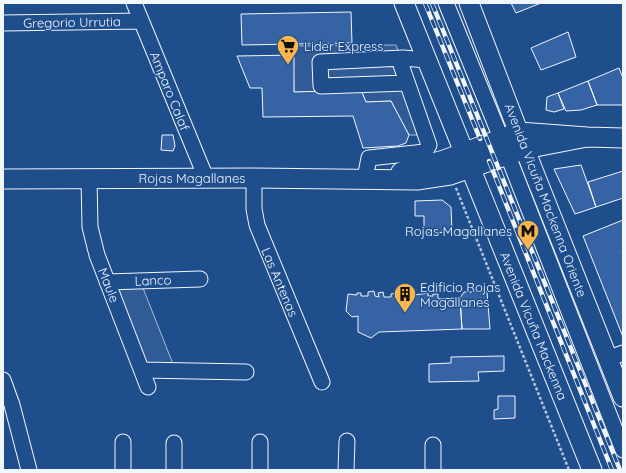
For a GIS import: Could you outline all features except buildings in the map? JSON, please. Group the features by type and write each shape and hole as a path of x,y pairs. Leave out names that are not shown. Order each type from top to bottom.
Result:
{"main road":[{"name":"Avenida Vicuña Mackenna","path":"404,3 592,470"},
{"name":"Avenida Vicuña Mackenna Oriente","path":"469,3 522,141 615,356 623,397"},
{"name":"Rojas Magallanes","path":"373,178 433,163 467,160 522,141 587,137 623,138"},
{"name":"Rojas Magallanes","path":"3,179 373,178 417,180 450,175 467,160"}],"street":[{"name":"Amparo Calaf","path":"134,3 206,178"},
{"path":"446,3 504,146 623,450"},
{"name":"Gregorio Urrutia","path":"3,23 141,21"},
{"path":"401,58 420,41"},
{"path":"373,178 369,158 425,152 429,145 407,83 401,58"},
{"path":"407,83 321,86 320,62 401,58 427,60"},
{"name":"Las Antenas","path":"254,178 254,209 257,225 322,382"},
{"name":"Maule","path":"89,179 90,227 97,255 148,387"},
{"name":"Lanco","path":"107,282 200,279"},
{"path":"142,370 246,372"},
{"path":"3,380 12,405 28,470"},
{"path":"346,470 347,440"},
{"path":"123,442 123,470"},
{"path":"260,442 260,470"},
{"path":"174,443 174,470"},
{"path":"433,445 433,470"}],"path":[{"path":"450,175 569,470"}],"shaded area":[{"path":"396,45 429,135 409,135 391,101 366,102 361,90 294,92 293,46"},
{"path":"117,288 143,288 173,364 147,366"}],"railway":[{"path":"425,3 480,139"},
{"path":"432,3 620,470"},
{"path":"489,161 612,470"}],"place":[{"name":"Lider Express","path":"288,66"},
{"name":"Rojas Magallanes","path":"528,250"},
{"name":"Edificio Rojas Magallanes","path":"405,314"}]}
